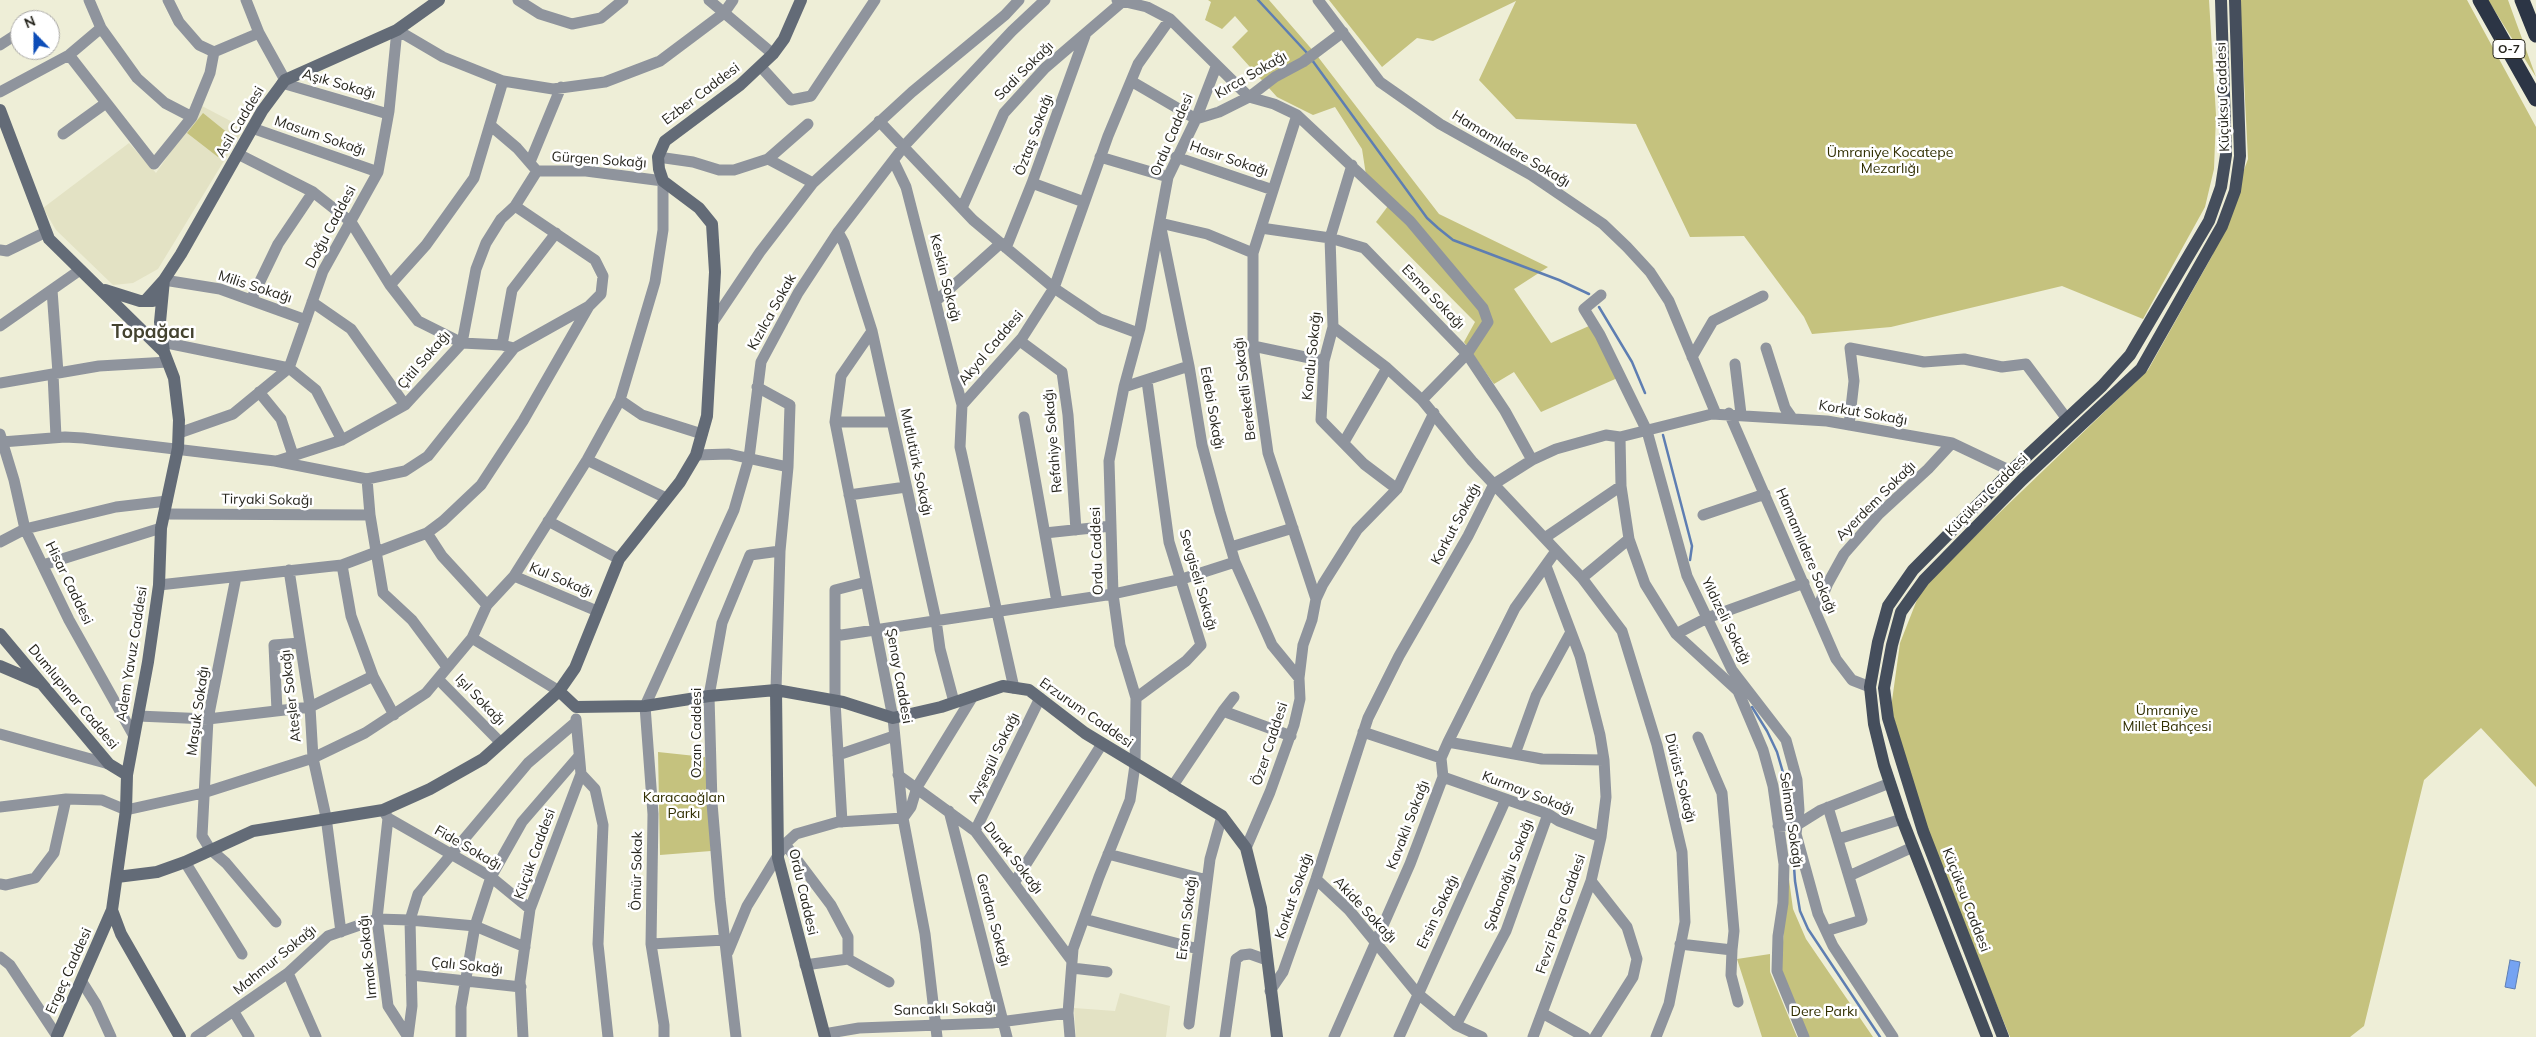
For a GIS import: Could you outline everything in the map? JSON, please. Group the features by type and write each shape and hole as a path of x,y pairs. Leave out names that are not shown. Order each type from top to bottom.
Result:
{"highway":[{"name":"O-7","path":"2480,0 2536,99"},
{"path":"2522,0 2536,35"}],"main road":[{"name":"Küçüksu Caddesi","path":"1988,1037 1902,820 1890,783 1874,724 1870,687 1878,642 1888,606 1913,570 2130,355 2209,221 2221,187 2226,155 2220,0"},
{"name":"Küçüksu Caddesi","path":"2003,1037 1922,831 1888,718 1884,688 1901,612 1924,580 2022,480 2141,369 2222,226 2235,191 2240,156 2235,0"},
{"path":"2224,80 2238,79"},
{"path":"2011,471 2022,480"}],"street":[{"path":"89,0 101,28 137,78 165,103 192,117"},
{"path":"168,0 178,22 199,45 214,52 260,33"},
{"path":"246,0 283,82 397,30 439,0"},
{"path":"523,1 540,14 572,24 601,18 623,0"},
{"path":"710,0 773,54"},
{"path":"397,30 443,57 503,81 561,88 605,82 660,61 724,13 733,0"},
{"name":"Ezber Caddesi","path":"658,157 665,141 740,85 773,54 784,39 801,0"},
{"path":"761,67 791,100 811,96 874,0"},
{"path":"713,322 760,252 813,182 880,121 1005,15 1018,0"},
{"name":"Kızılca Sokak","path":"646,706 734,510 749,458 761,362 798,294 838,232 894,162 905,145 1012,31 1045,0"},
{"name":"Hamamlıdere Sokağı","path":"1318,0 1380,82 1440,124 1531,175 1603,224 1627,247 1650,272 1669,301 1716,414"},
{"path":"1119,1 1147,7 1170,19 1249,97 1274,104 1297,115 1410,221 1483,308 1488,322 1467,354 1422,400"},
{"name":"Sadi Sokağı","path":"962,208 1004,112 1045,68 1087,32 1119,1"},
{"name":"Akyol Caddesi","path":"1014,688 960,447 962,405 1020,340 1054,288 1100,157 1138,64 1170,19"},
{"path":"0,92 70,54 101,28"},
{"name":"Doğu Caddesi","path":"289,368 323,271 378,172 388,114 397,30"},
{"name":"Öztaş Sokağı","path":"1003,245 1032,184 1087,32"},
{"name":"Kırca Sokağı","path":"1196,119 1219,112 1249,97 1275,77 1306,60 1343,32"},
{"path":"70,54 154,164 192,117 210,73 214,52"},
{"name":"Ordu Caddesi","path":"1070,1037 1068,1013 1073,949 1130,800 1135,765 1136,698 1120,645 1114,594 1109,461 1124,387 1138,333 1168,177 1196,119 1216,66"},
{"path":"390,285 426,245 474,178 503,81"},
{"path":"1131,81 1196,119"},
{"name":"Aşık Sokağı","path":"283,82 388,114"},
{"name":"Asil Caddesi","path":"143,300 164,280 252,128 283,82"},
{"path":"490,125 533,166 561,88"},
{"path":"63,134 106,103"},
{"name":"Adem Yavuz Caddesi","path":"0,110 49,239 165,352"},
{"name":"Bereketli Sokağı","path":"1297,115 1253,253 1253,346 1268,453 1316,599"},
{"path":"880,121 905,145 962,208 1054,288 1100,319 1138,333"},
{"path":"0,807 66,799 102,800 126,810 203,793 313,758 365,733 426,693 472,638 487,604 514,576 587,460 620,400 655,282 664,230 663,181 658,157 693,162 719,170 734,170 768,159 808,124"},
{"name":"Masum Sokağı","path":"252,128 378,172"},
{"path":"238,154 313,192 351,222 390,285 418,321 462,342 502,345 514,348"},
{"path":"1100,157 1168,177"},
{"name":"Hasır Sokağı","path":"1176,157 1273,190"},
{"path":"768,159 813,182"},
{"name":"Keskin Sokağı","path":"894,162 906,187 962,405"},
{"name":"Kondu Sokağı","path":"1352,165 1330,238 1332,327 1324,361 1320,420 1364,464 1397,489"},
{"name":"Gürgen Sokağı","path":"533,166 663,181"},
{"name":"Çitil Sokağı","path":"275,461 342,440 405,405 462,342 476,269 483,251 501,219 515,206 533,166"},
{"path":"117,877 157,872 185,862 253,831 326,817 385,814 483,759 559,691 575,668 596,611 619,558 680,482 696,455 707,416 715,272 712,224 699,208 663,181"},
{"path":"1032,184 1084,202"},
{"path":"250,300 278,244 313,192"},
{"path":"159,585 342,565 427,533 443,522 482,485 523,422 589,306 601,294 602,276 595,260 515,206"},
{"path":"1160,223 1207,234 1253,253"},
{"name":"Edebi Sokağı","path":"1160,223 1189,366 1202,445 1235,562 1272,645 1299,678"},
{"name":"Esma Sokağı","path":"1261,228 1330,238 1364,248 1467,354 1505,411 1532,460"},
{"path":"2,253 46,232"},
{"name":"Mutlutürk Sokağı","path":"838,232 844,243 872,331 936,620 940,649 954,702"},
{"path":"502,345 512,290 556,233"},
{"path":"936,301 1003,245"},
{"path":"0,326 80,270"},
{"name":"Asil Caddesi","path":"161,317 164,280"},
{"name":"Milis Sokağı","path":"164,280 220,289 306,320"},
{"path":"52,290 56,437"},
{"name":"Adem Yavuz Caddesi","path":"103,290 143,300"},
{"name":"Yıldızeli Sokağı","path":"1601,295 1584,309 1600,335 1647,431 1687,576 1732,670 1786,740 1797,780 1799,810 1796,834 1818,914 1833,946 1893,1037"},
{"path":"1692,356 1713,321 1763,296"},
{"path":"143,300 158,304 161,317 153,328 137,324 133,312 143,300"},
{"path":"312,302 350,329 405,405"},
{"path":"1,438 56,437 178,448 275,461 367,479 405,471 428,456 514,348 589,306"},
{"name":"Adem Yavuz Caddesi","path":"161,317 165,352 174,378 180,420 178,448 161,528 159,585 127,775 126,810 112,910 121,934 180,1037"},
{"name":"Dürüst Sokağı","path":"1332,327 1388,368 1422,400 1472,461 1546,537 1556,551 1582,578 1622,631 1656,745 1682,852 1685,922 1669,1004 1656,1037"},
{"name":"Şenay Caddesi","path":"872,331 841,376 835,422 892,718 903,818 925,934 937,1037"},
{"name":"Refahiye Sokağı","path":"1020,340 1062,372 1068,415 1076,530"},
{"path":"1253,346 1324,361"},
{"path":"1766,348 1785,408 1792,418"},
{"path":"1849,425 1854,381 1850,348 1924,362 1964,359 2002,367 2026,364 2067,419"},
{"path":"0,383 99,366 165,352 289,368 316,390 342,440"},
{"name":"Hamamlıdere Sokağı","path":"1735,364 1735,414 1765,494 1836,659 1852,680 1870,687"},
{"path":"1124,387 1189,366"},
{"path":"179,433 233,414 289,368"},
{"path":"1344,442 1388,368"},
{"name":"Sevgiseli Sokağı","path":"1136,698 1186,661 1201,644 1169,542 1147,381"},
{"path":"758,387 790,405 788,467 780,551 776,690"},
{"path":"259,392 281,419 294,455"},
{"path":"620,400 642,416 702,434"},
{"name":"Özer Caddesi","path":"1246,848 1290,736 1300,698 1299,678 1303,645 1312,620 1316,599 1323,584 1357,530 1397,489 1434,413"},
{"name":"Korkut Sokağı","path":"1270,991 1283,972 1316,879 1363,732 1399,656 1468,536 1494,484 1532,460 1556,449 1606,435 1620,438 1716,414 1792,418 1849,425 1952,443 2011,471"},
{"path":"1024,417 1057,602"},
{"path":"835,422 892,422"},
{"name":"Hisar Caddesi","path":"1,438 25,529 69,620 134,736"},
{"name":"Selman Sokağı","path":"1620,438 1621,486 1629,539 1645,584 1676,634 1738,691 1763,750 1773,786 1784,864 1777,971 1804,1037"},
{"name":"Ayerdem Sokağı","path":"1816,612 1828,583 1844,554 1879,514 1928,469 1952,443"},
{"path":"696,455 729,454 788,467"},
{"path":"587,460 666,498"},
{"path":"367,479 370,515 384,593 412,620 448,667"},
{"path":"1546,537 1621,486"},
{"path":"849,495 906,487"},
{"path":"1703,515 1765,494"},
{"name":"Tiryaki Sokağı","path":"0,542 25,529 116,506 370,515"},
{"path":"548,521 619,558"},
{"path":"1045,534 1111,526"},
{"path":"43,565 161,528"},
{"path":"1231,547 1293,528"},
{"path":"427,533 442,556 487,604"},
{"path":"1582,578 1629,539"},
{"name":"Ozan Caddesi","path":"736,1037 720,899 712,803 708,696 722,623 750,555 780,551"},
{"path":"1363,732 1441,758 1514,608 1556,551"},
{"path":"835,636 1114,594 1182,579 1235,562"},
{"path":"342,565 351,616 373,676 394,714"},
{"name":"Fevzi Paşa Caddesi","path":"1532,1037 1591,881 1601,837 1606,798 1604,760 1580,656 1546,566"},
{"name":"Ateşler Sokağı","path":"288,570 310,707 313,758 326,817 341,932"},
{"name":"Kul Sokağı","path":"514,576 596,611"},
{"name":"Maşuk Sokağı","path":"210,849 202,836 208,719 236,577"},
{"path":"842,822 835,701 835,590 866,582"},
{"path":"1676,634 1707,618 1804,583"},
{"path":"1515,754 1536,696 1571,632"},
{"name":"Dumlupınar Caddesi","path":"0,634 110,764 127,775"},
{"path":"472,638 559,691 576,707 646,706 708,696 776,690 835,701 892,718"},
{"path":"277,711 274,645 300,643"},
{"path":"0,666 45,685"},
{"path":"138,716 208,719 310,707 373,676"},
{"name":"Işıl Sokağı","path":"438,679 501,743"},
{"name":"Erzurum Caddesi","path":"892,718 954,702 1003,686 1029,690 1102,744 1222,816 1246,848 1261,908 1277,1037"},
{"name":"Ordu Caddesi","path":"776,690 778,858 824,1036"},
{"path":"726,956 747,906 785,844 796,834 842,822 903,818 911,807 917,787 973,696"},
{"path":"1172,787 1234,696"},
{"name":"Ayşegül Sokağı","path":"975,831 1040,698"},
{"name":"Ömür Sokak","path":"646,706 653,814 651,944 664,1025 664,1037"},
{"name":"Küçük Caddesi","path":"523,1037 520,987 530,909 581,774 576,707"},
{"path":"1223,711 1290,736"},
{"path":"408,1037 412,1006 410,920 418,894 528,763 576,722"},
{"path":"0,734 110,764"},
{"path":"838,756 894,736"},
{"path":"1698,737 1722,793 1734,931 1731,975 1738,1002"},
{"path":"1448,742 1542,759 1604,760"},
{"path":"1014,883 1102,744"},
{"path":"461,1037 461,1007 475,926 491,877 522,822 579,756"},
{"name":"Kavaklı Sokağı","path":"1334,1037 1410,864 1444,777 1441,758"},
{"path":"581,774 595,790 603,825 598,944 608,1037"},
{"name":"Durak Sokağı","path":"898,775 975,831 1072,964"},
{"name":"Kurmay Sokağı","path":"1444,777 1548,814 1558,821 1601,837"},
{"path":"1778,826 1797,825 1828,807 1890,783"},
{"path":"0,884 6,885 35,878 45,866 54,853 66,799"},
{"name":"Ersin Sokağı","path":"1398,1037 1506,799"},
{"path":"1826,931 1862,920 1828,807"},
{"name":"Gerdan Sokağı","path":"949,811 1004,1021 1006,1037"},
{"name":"Fide Sokağı","path":"385,814 450,855 491,877 530,909"},
{"name":"Irmak Sokağı","path":"385,814 377,919 388,1006 408,1037"},
{"name":"Şabanoğlu Sokağı","path":"1461,1031 1506,931 1548,814"},
{"name":"Ersan Sokağı","path":"1189,1024 1210,859 1222,816"},
{"path":"1838,839 1902,820"},
{"path":"785,844 831,905 848,937 848,959"},
{"path":"1849,876 1913,847"},
{"path":"210,849 226,863 276,922"},
{"path":"1108,854 1207,880"},
{"path":"185,862 242,954"},
{"name":"Akide Sokağı","path":"1316,879 1349,910 1417,993 1461,1031 1482,1037"},
{"path":"1591,881 1627,927 1637,959 1633,977 1595,1037"},
{"name":"Ergeç Caddesi","path":"54,1037 82,982 112,910"},
{"name":"Mahmur Sokağı","path":"196,1037 288,973 328,936 377,919 475,926 524,947"},
{"path":"1084,919 1198,949"},
{"path":"651,944 726,940"},
{"path":"1680,944 1732,950"},
{"path":"1225,1037 1236,959 1242,955 1250,954 1267,960"},
{"path":"0,958 54,1037"},
{"path":"805,965 848,959 889,982"},
{"path":"1072,964 1107,972"},
{"path":"288,973 316,1037"},
{"name":"Çalı Sokağı","path":"411,975 520,987"},
{"path":"82,982 96,1004 111,1037"},
{"path":"234,1012 249,1037"},
{"name":"Sancaklı Sokağı","path":"824,1036 858,1028 1004,1021 1068,1013"},
{"path":"1542,1013 1585,1037"}],"shaded area":[{"path":"202,106 244,128 158,269 133,283 113,285 56,230 43,208 129,143 156,173"},
{"path":"1120,993 1170,1006 1166,1037 1076,1037 1074,1008 1115,1011"}],"green space":[{"path":"1208,0 1269,0 1315,53 1439,214 1548,267 1514,289 1551,343 1589,326 1622,376 1541,412 1514,372 1494,384 1464,342 1475,322 1376,222 1388,206 1366,175 1362,149 1335,107 1313,115 1277,97 1232,47 1248,31 1235,16 1222,29 1205,20 1211,2"},
{"name":"Ümraniye Kocatepe Mezarlığı","path":"1329,0 2209,0 2216,115 2214,169 2205,207 2143,319 2062,286 1891,327 1812,334 1804,317 1744,236 1690,237 1636,124 1516,119 1479,80 1516,1 1433,41 1417,38 1382,67"},
{"name":"Ümraniye Millet Bahçesi","path":"2240,0 2467,0 2536,127 2536,787 2481,728 2424,780 2364,1026 2350,1037 2010,1037 1927,835 1891,708 1900,643 1922,587 2148,370 2212,256 2248,159"},
{"path":"2488,0 2508,0 2536,77"},
{"path":"203,113 234,138 218,157 187,133"},
{"name":"Karacaoğlan Parkı","path":"658,752 705,757 711,851 660,855"},
{"name":"Dere Parkı","path":"1788,872 1793,909 1806,939 1873,1037 1808,1037 1781,970"},
{"path":"1770,954 1770,972 1797,1037 1762,1037 1737,959"}],"water":[{"path":"2510,960 2520,962 2515,989 2505,987"}],"waterway":[{"path":"1258,0 1308,54"},
{"path":"1312,60 1427,218 1438,228 1453,240 1559,280 1589,294"},
{"path":"1599,307 1632,362 1645,393"},
{"path":"1663,435 1692,546 1690,560"},
{"path":"1752,707 1777,752 1784,776 1791,818"},
{"path":"1792,838 1795,881 1800,911 1808,929 1880,1037"}],"district":[{"name":"Topağacı","path":"153,332"}]}
